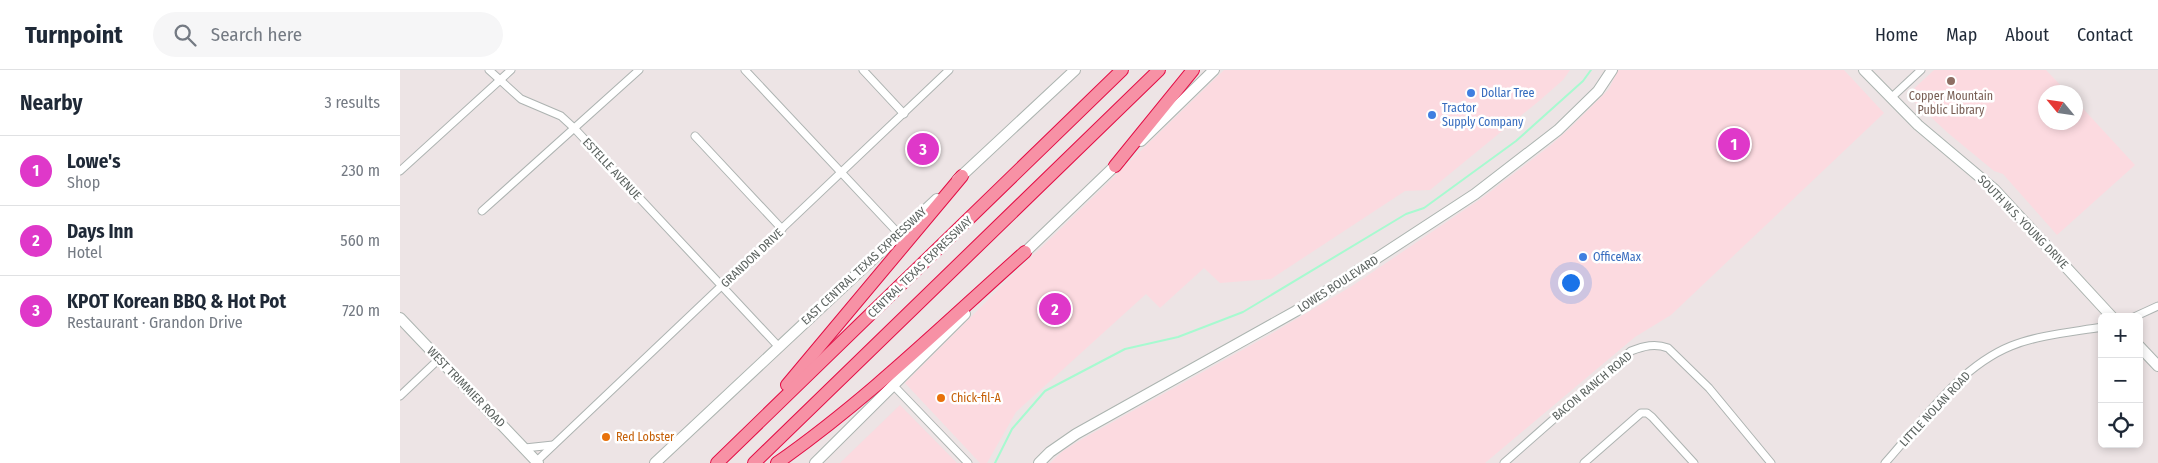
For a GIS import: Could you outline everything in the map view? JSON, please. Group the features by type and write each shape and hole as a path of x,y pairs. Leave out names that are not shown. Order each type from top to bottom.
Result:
{"highway":[{"name":"CENTRAL TEXAS EXPRESSWAY","path":"717,463 1122,70"},
{"name":"CENTRAL TEXAS EXPRESSWAY","path":"754,463 1159,70"},
{"path":"1115,166 1193,70"},
{"path":"757,424 762,413 962,176"},
{"path":"777,463 817,435 891,374 1025,252"}],"main road":[{"name":"EAST CENTRAL TEXAS EXPRESSWAY","path":"654,463 1075,70"},
{"path":"815,463 894,386 1025,252 1214,70"},
{"name":"LOWES BOULEVARD","path":"1040,463 1062,442 1296,311 1475,194 1558,130 1598,91 1612,70"},
{"name":"SOUTH W.S. YOUNG DRIVE","path":"1864,70 1918,125 1994,190 2108,313"},
{"name":"WEST TRIMMIER ROAD","path":"400,318 536,459"},
{"path":"2143,350 2158,366"}],"street":[{"name":"ESTELLE AVENUE","path":"490,70 521,99 561,116 574,128 778,346"},
{"path":"400,171 511,70"},
{"path":"482,211 639,70"},
{"path":"745,70 899,234"},
{"path":"863,70 904,114"},
{"name":"GRANDON DRIVE","path":"536,459 722,286 949,70"},
{"path":"1892,97 1921,70"},
{"path":"695,136 782,229"},
{"path":"2143,313 2158,306"},
{"name":"LITTLE NOLAN ROAD","path":"1885,463 1957,382 1982,361 2012,346 2098,328"},
{"name":"BACON RANCH ROAD","path":"1504,463 1631,351 1643,346 1659,345 1668,348 1709,388 1770,463"},
{"path":"400,396 439,359"},
{"path":"894,386 968,463"},
{"path":"1584,463 1637,415 1645,413 1652,417 1694,463"},
{"path":"536,459 553,445"}],"shaded area":[{"path":"1224,70 1570,70 1563,80 1539,101 1430,190 1405,191 1271,279 1220,283 1204,268 1160,308 1146,294 1016,412 987,463 980,463 905,383"},
{"path":"1618,70 1844,70 1884,113 1671,315 1635,337 1485,463 1050,463 1063,451 1084,438 1271,334 1352,286 1482,198 1570,128 1609,89"},
{"path":"1934,70 2046,70 2060,85 2038,85 2038,130 2083,130 2083,109 2135,165 2057,235 2003,174 1994,171 1948,133 1907,95"},
{"path":"900,405 957,463 840,463"}],"waterway":[{"path":"995,463 1012,429 1045,391 1125,349 1178,337 1243,312 1406,214 1424,208 1516,141 1583,81 1591,70"}],"place":[{"name":"Copper Mountain Public Library","path":"1951,81"},
{"name":"Dollar Tree","path":"1471,93"},
{"name":"Tractor Supply Company","path":"1432,115"},
{"name":"Lowe's","path":"1734,144"},
{"name":"KPOT Korean BBQ & Hot Pot","path":"923,149"},
{"name":"OfficeMax","path":"1583,257"},
{"name":"Days Inn","path":"1055,309"},
{"name":"Chick-fil-A","path":"941,398"},
{"name":"Red Lobster","path":"606,437"}]}
